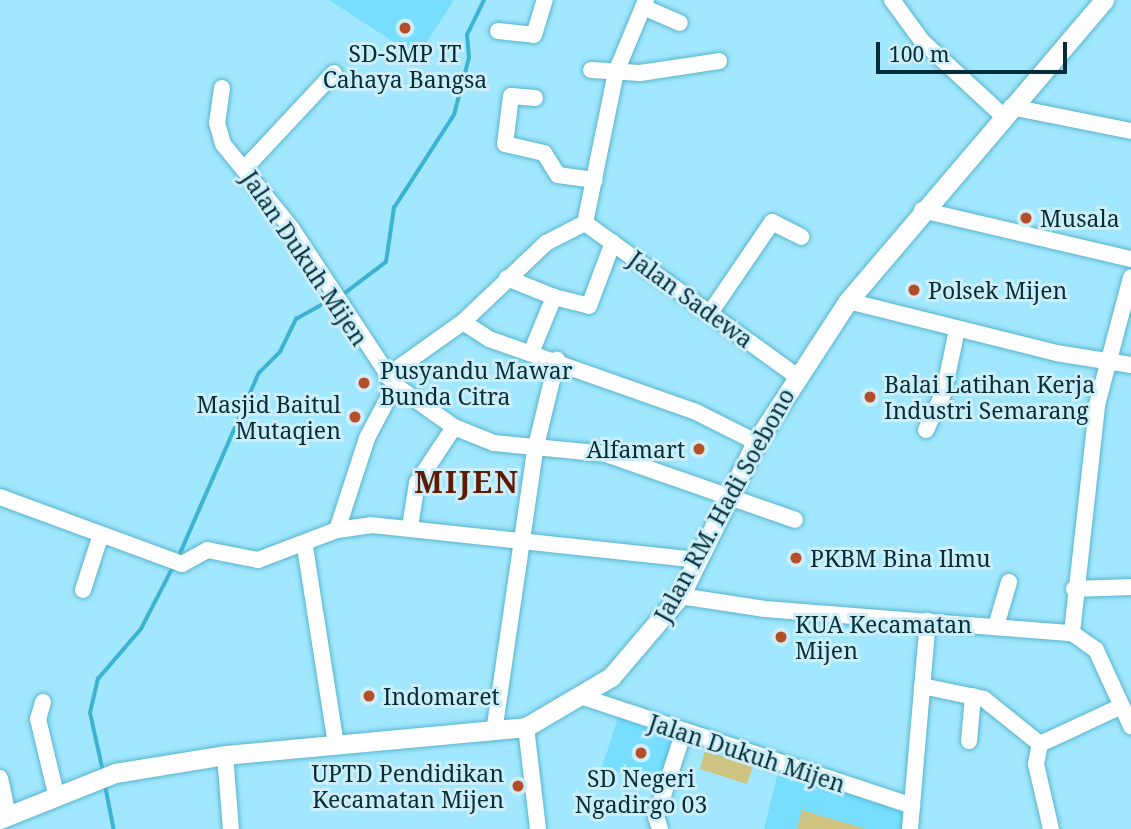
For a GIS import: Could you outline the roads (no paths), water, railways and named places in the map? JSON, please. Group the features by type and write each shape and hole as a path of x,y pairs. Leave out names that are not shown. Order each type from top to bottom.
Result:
{"main road":[{"name":"Jalan RM. Hadi Soebono","path":"7,818 56,794 115,773 225,755 336,747 526,727 583,697 629,660 680,596 726,498 756,442 796,376 848,301 922,210 1104,0"}],"street":[{"path":"498,31 534,35 545,0"},
{"path":"892,0 922,41 1007,111 1131,131"},
{"path":"337,530 367,438 391,380 463,322 546,243 585,223 616,72 640,3 680,23"},
{"path":"591,70 616,72 719,61"},
{"path":"245,168 334,73"},
{"name":"Jalan Dukuh Mijen","path":"222,88 218,134 245,168 391,380 454,427 535,450 606,454 795,520"},
{"path":"535,98 511,96 505,144 544,153 558,175 594,180"},
{"path":"922,210 1131,259"},
{"path":"710,313 772,222 801,237"},
{"name":"Jalan Sadewa","path":"585,223 796,376"},
{"path":"507,278 554,297 589,306 613,242"},
{"path":"1072,633 1084,485 1131,277"},
{"path":"531,353 554,297"},
{"path":"848,301 957,330 1131,365"},
{"path":"463,322 531,353 557,360 756,442"},
{"path":"926,430 944,392 957,330"},
{"path":"494,732 524,541 535,450 557,360"},
{"path":"410,527 417,483 454,427"},
{"path":"0,497 100,537 175,560 200,551 258,560 305,547 337,530 410,527 696,560"},
{"path":"83,590 100,537"},
{"path":"305,547 336,747"},
{"path":"996,626 1009,582"},
{"path":"1074,589 1131,587"},
{"path":"680,596 1072,633 1096,650 1131,726"},
{"path":"910,829 928,621"},
{"path":"922,686 973,696 1015,718 1040,744"},
{"path":"969,741 973,696"},
{"name":"Jalan Dukuh Mijen","path":"583,697 683,734 912,806"},
{"path":"43,702 38,719 56,794"},
{"path":"1040,744 1122,706"},
{"path":"526,727 538,829"},
{"path":"660,829 656,817 683,734"},
{"path":"1040,744 1036,764 1051,829"},
{"path":"225,755 231,829"},
{"path":"0,778 7,818"}],"waterway":[{"path":"341,296 386,262 394,208 454,115 469,58 467,35 484,0"},
{"path":"178,558 259,373 280,352 296,319 328,301"},
{"path":"103,772 90,713 98,679 141,629 174,565"},
{"path":"105,783 114,829"}],"place":[{"name":"SD-SMP IT Cahaya Bangsa","path":"405,28"},
{"name":"Musala","path":"1026,218"},
{"name":"Polsek Mijen","path":"914,290"},
{"name":"Pusyandu Mawar Bunda Citra","path":"364,383"},
{"name":"Balai Latihan Kerja Industri Semarang","path":"870,397"},
{"name":"Masjid Baitul Mutaqien","path":"355,417"},
{"name":"Alfamart","path":"699,449"},
{"name":"PKBM Bina Ilmu","path":"796,558"},
{"name":"KUA Kecamatan Mijen","path":"781,637"},
{"name":"Indomaret","path":"369,696"},
{"name":"SD Negeri Ngadirgo 03","path":"641,753"},
{"name":"UPTD Pendidikan Kecamatan Mijen","path":"518,786"}],"district":[{"name":"MIJEN","path":"467,482"}]}
